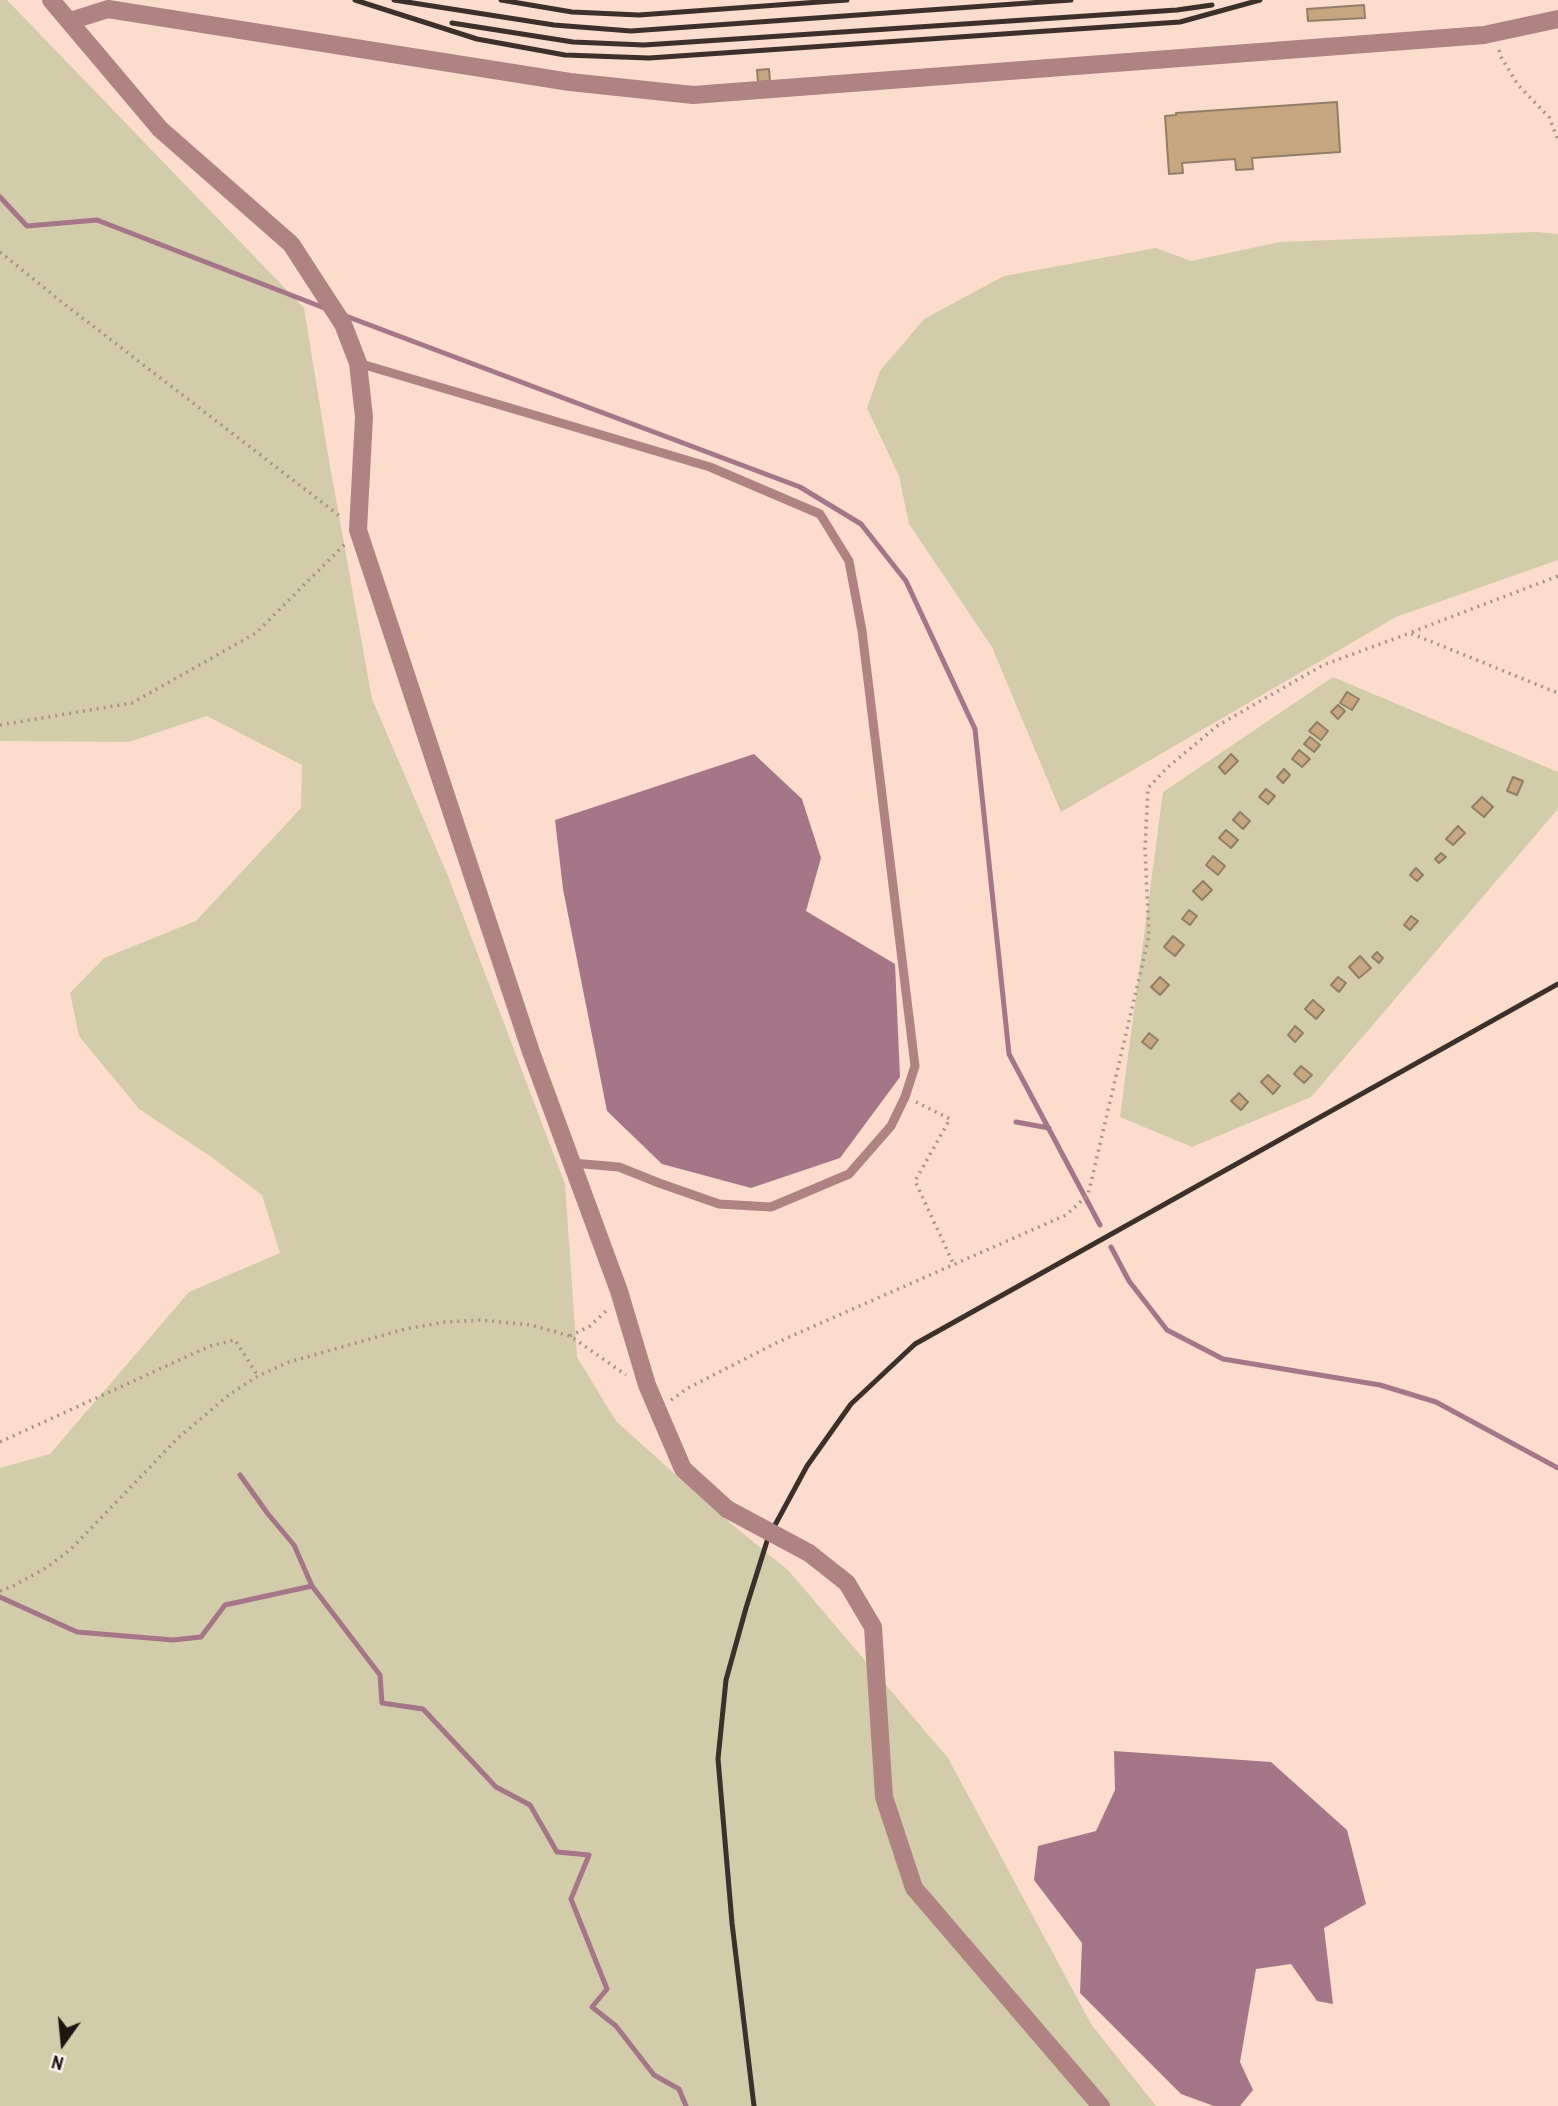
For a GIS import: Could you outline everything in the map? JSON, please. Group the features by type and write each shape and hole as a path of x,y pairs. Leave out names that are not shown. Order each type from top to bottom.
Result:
{"street":[{"path":"51,0 160,129 291,244 343,324 358,363 365,417 358,530 531,1052 619,1291 647,1385 683,1469 727,1509 809,1553 846,1583 873,1627 884,1797 914,1888 1101,2106"},
{"path":"70,21 108,9 570,82 693,95 1494,33 1558,19"}],"lane":[{"path":"358,363 710,467 820,514 849,561 862,631 915,1066 905,1097 891,1126 849,1174 771,1208 719,1203 619,1167 572,1163"}],"path":[{"path":"1494,33 1501,57 1518,85 1549,117 1558,140"},
{"path":"0,252 358,530 256,633 132,703 0,725"},
{"path":"658,1409 688,1388 778,1342 1066,1216 1088,1195 1149,936 1146,849 1148,788 1168,766 1217,726 1322,665 1558,576"},
{"path":"1410,633 1558,693"},
{"path":"905,1097 950,1118 915,1181 954,1265"},
{"path":"570,1336 590,1326 607,1310 619,1291"},
{"path":"0,1591 46,1568 71,1549 178,1438 230,1394 258,1376 289,1362 405,1329 445,1322 481,1320 531,1325 570,1336 632,1379 647,1385"},
{"path":"0,1442 210,1346 235,1340 258,1376"}],"shaded area":[{"path":"0,0 7,0 304,308 372,699 448,876 565,1184 577,1357 616,1421 718,1513 788,1570 948,1758 1091,2024 1156,2106 0,2106 0,1468 50,1454 189,1292 280,1253 262,1195 210,1156 139,1109 79,1036 70,993 104,958 196,921 301,808 302,765 207,716 129,742 0,741"},
{"path":"1536,232 1558,234 1558,560 1396,617 1061,812 992,647 909,524 899,476 867,408 880,371 924,319 1004,276 1156,248 1191,261 1280,242"},
{"path":"1333,677 1558,772 1558,809 1311,1097 1192,1147 1120,1117 1163,792"},
{"path":"754,754 802,799 821,858 806,911 895,964 900,1077 840,1158 751,1188 662,1164 607,1111 563,889 555,820"},
{"path":"1114,1751 1271,1762 1347,1830 1366,1904 1324,1928 1333,2004 1317,2001 1291,1964 1256,1969 1240,2062 1253,2090 1240,2106 1214,2106 1181,2094 1080,1993 1082,1943 1034,1880 1038,1846 1096,1831 1115,1790"}],"building":[{"path":"1364,5 1365,18 1308,21 1307,9"},
{"path":"769,69 770,81 758,82 757,70"},
{"path":"1337,102 1340,152 1252,158 1253,169 1236,170 1235,159 1182,163 1183,173 1169,174 1165,116"},
{"path":"1347,692 1359,699 1352,710 1340,703"},
{"path":"1338,705 1345,711 1338,719 1331,712"},
{"path":"1317,722 1328,731 1321,740 1309,731"},
{"path":"1310,737 1320,745 1314,752 1304,744"},
{"path":"1299,750 1310,759 1302,767 1292,759"},
{"path":"1231,754 1238,761 1225,774 1219,767"},
{"path":"1284,769 1290,775 1283,783 1277,777"},
{"path":"1513,777 1523,781 1517,795 1507,791"},
{"path":"1266,789 1275,796 1268,804 1259,797"},
{"path":"1482,797 1493,807 1484,817 1472,807"},
{"path":"1240,812 1250,821 1243,829 1233,820"},
{"path":"1458,826 1465,833 1453,845 1446,839"},
{"path":"1226,830 1238,840 1231,848 1219,838"},
{"path":"1441,853 1446,857 1439,863 1435,859"},
{"path":"1213,856 1225,866 1218,875 1206,865"},
{"path":"1416,868 1423,875 1417,881 1410,875"},
{"path":"1203,881 1212,890 1202,900 1193,891"},
{"path":"1189,910 1197,916 1190,925 1182,919"},
{"path":"1411,916 1418,921 1410,930 1404,925"},
{"path":"1173,936 1184,945 1175,956 1164,947"},
{"path":"1377,952 1383,958 1379,963 1372,957"},
{"path":"1360,956 1371,968 1359,978 1349,967"},
{"path":"1160,977 1169,985 1160,995 1151,987"},
{"path":"1338,977 1346,983 1339,992 1331,985"},
{"path":"1313,1000 1324,1010 1316,1019 1305,1009"},
{"path":"1295,1026 1303,1033 1295,1042 1288,1035"},
{"path":"1149,1033 1158,1040 1151,1049 1142,1042"},
{"path":"1301,1066 1312,1075 1304,1083 1294,1074"},
{"path":"1268,1075 1280,1086 1273,1094 1261,1082"},
{"path":"1239,1093 1248,1102 1241,1110 1231,1101"}],"waterway":[{"path":"0,197 27,226 97,220 327,309"},
{"path":"343,315 800,487 861,524 906,581 975,729 1009,1054 1100,1225"},
{"path":"1016,1122 1049,1128"},
{"path":"1111,1247 1129,1281 1167,1330 1223,1359 1380,1385 1436,1402 1558,1468"},
{"path":"240,1475 294,1545 312,1586"},
{"path":"0,1597 77,1632 173,1640 201,1637 225,1605 312,1586 380,1675 382,1703 423,1709 496,1787 530,1805 557,1852 589,1855 571,1899 607,1989 592,2007 616,2026 654,2075 679,2089 686,2106"}],"railway":[{"path":"355,0 477,39 565,55 649,58 1180,22 1260,0"},
{"path":"394,0 554,25 631,31 1071,0"},
{"path":"501,0 572,12 639,15 847,0"},
{"path":"452,23 573,42 644,45 1177,10 1212,5"},
{"path":"754,2106 732,1923 718,1759 726,1680 768,1538 807,1466 851,1404 915,1344 1558,984"}]}
